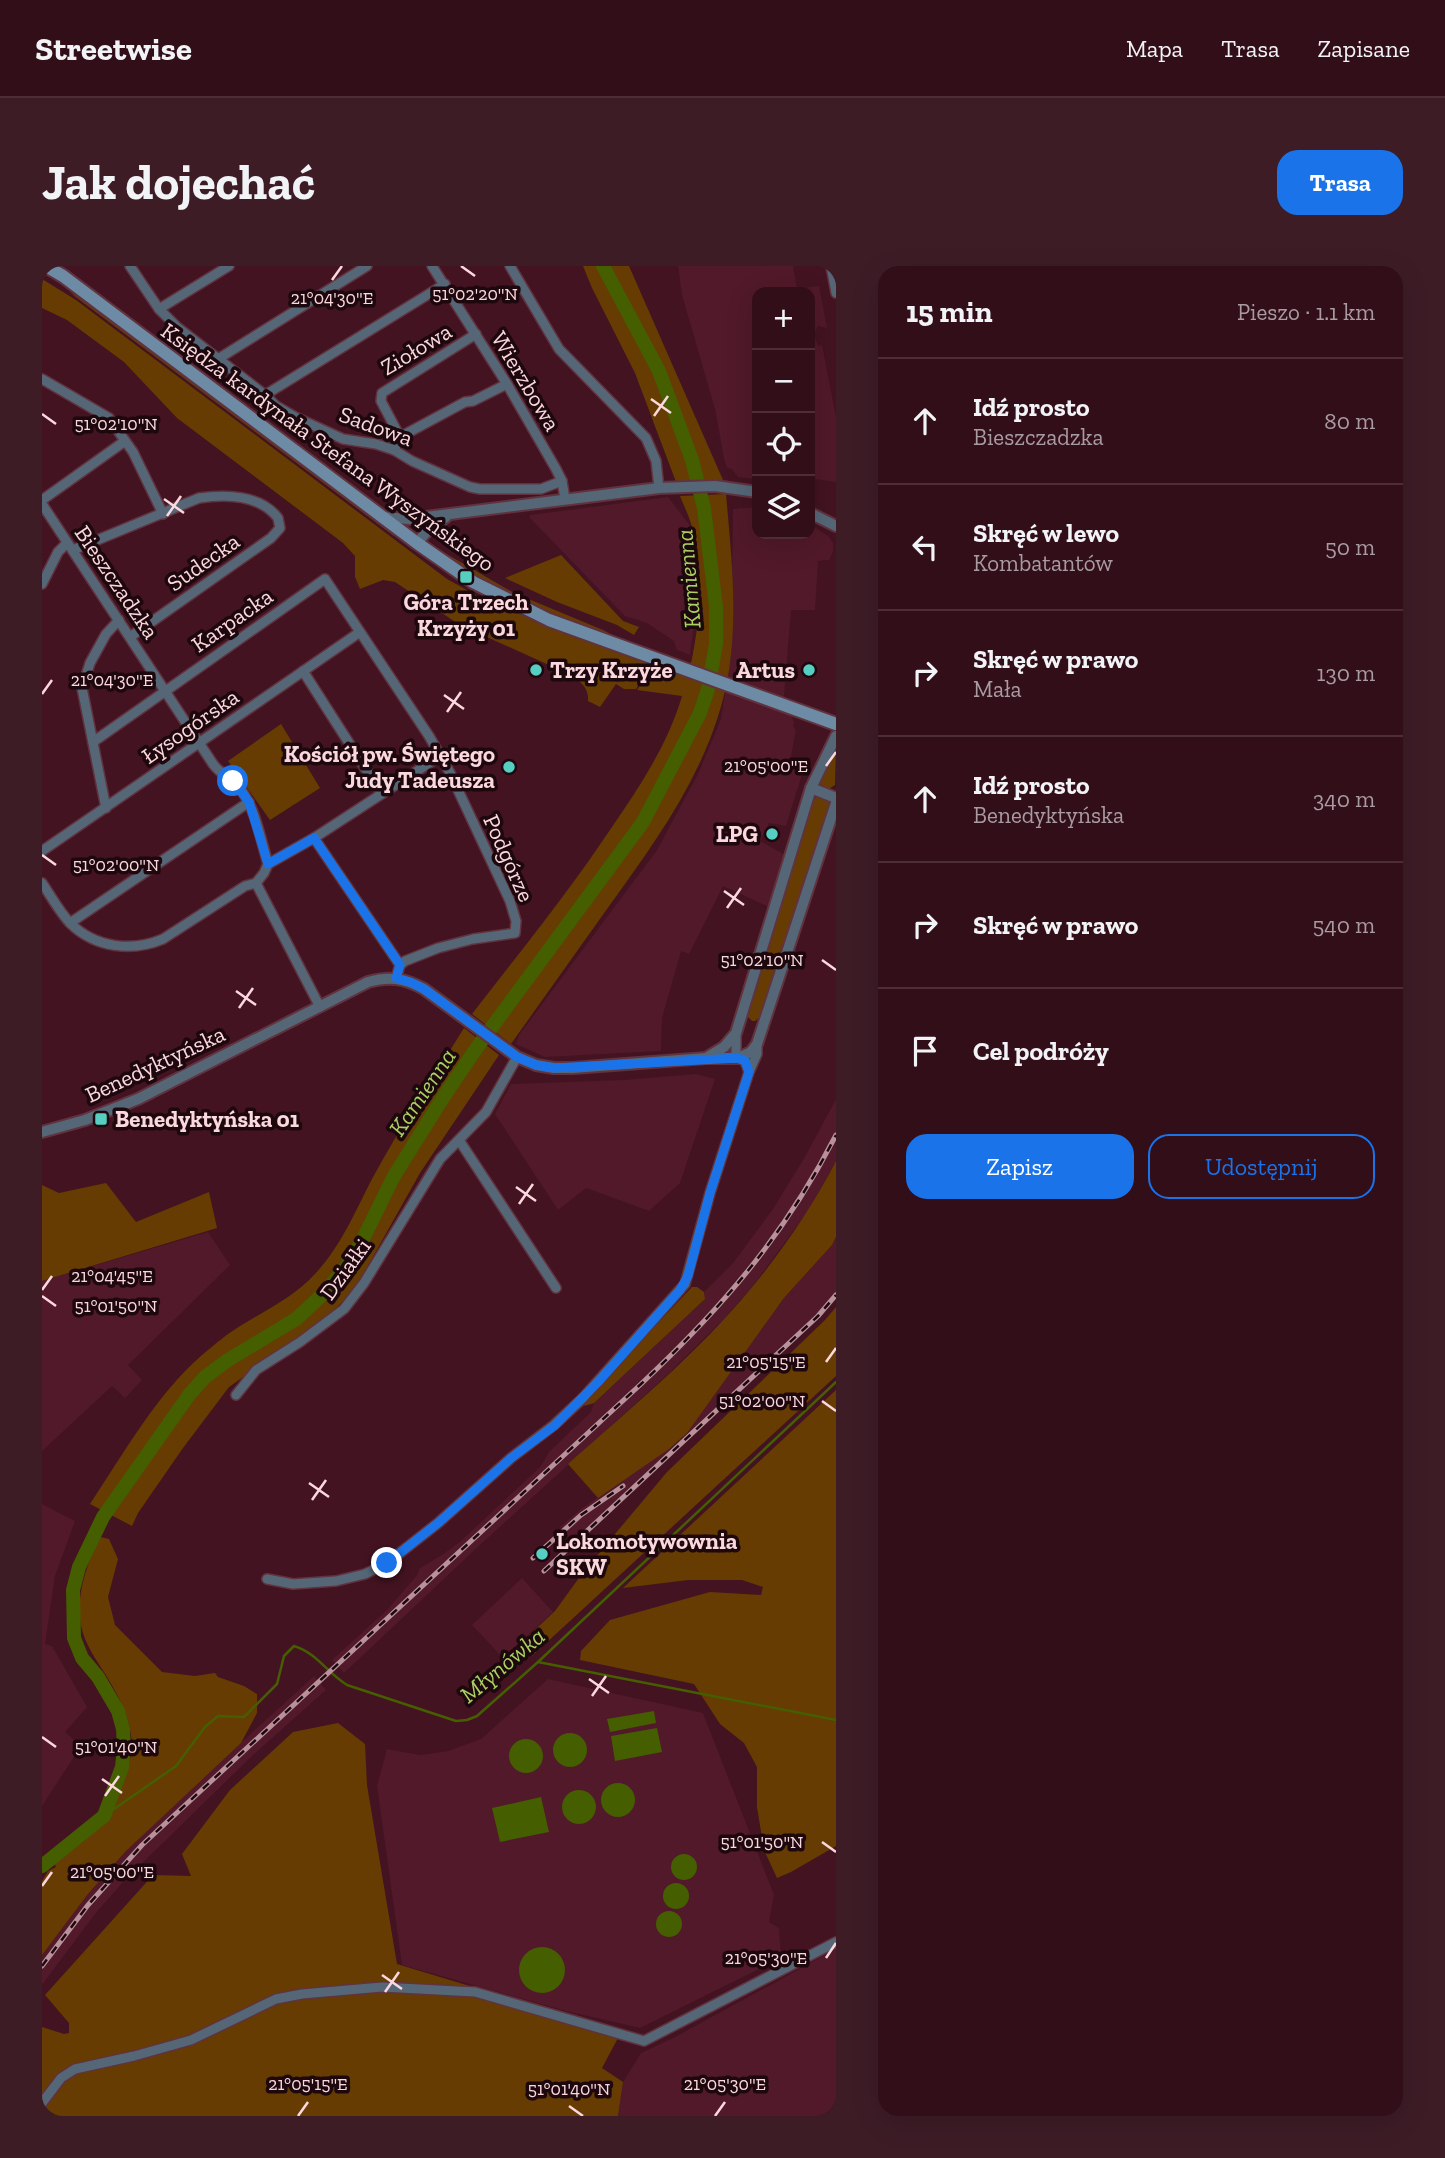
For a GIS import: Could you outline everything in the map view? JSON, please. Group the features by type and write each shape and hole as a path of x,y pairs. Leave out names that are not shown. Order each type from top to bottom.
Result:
{"main road":[{"name":"Księdza kardynała Stefana Wyszyńskiego","path":"46,266 472,582 549,620 836,724"}],"street":[{"name":"Sadowa","path":"130,266 159,309 177,327 276,406 295,418 343,439 394,450 412,461 476,488 541,489 562,481"},
{"path":"159,309 229,266"},
{"path":"218,359 367,266"},
{"name":"Wierzbowa","path":"432,266 477,334 562,481"},
{"path":"510,266 557,346 646,438 656,461 659,488"},
{"path":"831,266 836,293"},
{"path":"265,395 445,284"},
{"name":"Ziołowa","path":"400,437 381,401 382,393 477,334"},
{"path":"42,379 109,418 116,425 133,452 163,514 58,552 42,584"},
{"path":"394,450 400,437 465,402 473,401 507,384"},
{"path":"42,502 125,441"},
{"path":"562,481 565,499"},
{"path":"382,517 410,519 659,488 726,486 752,491"},
{"name":"Sudecka","path":"130,637 271,538 280,526 278,518 265,506 221,496 199,498 163,514"},
{"name":"Bieszczadzka","path":"42,502 219,771 233,781 249,802 268,864"},
{"path":"413,540 452,514"},
{"path":"815,516 836,526"},
{"path":"413,540 416,526 425,517"},
{"name":"Podgórze","path":"325,579 450,773 510,901 516,920 515,933 473,939 438,948 400,965"},
{"name":"Karpacka","path":"93,742 325,579"},
{"path":"106,808 82,688 90,663 106,634 119,620"},
{"name":"Łysogórska","path":"42,851 360,632"},
{"path":"303,671 381,793"},
{"path":"738,1058 738,1028 811,788 836,736"},
{"path":"42,883 70,923 83,933 102,943 118,947 148,945 163,939 245,886 256,883 268,864 314,838 440,756"},
{"path":"811,788 836,798"},
{"path":"70,923 249,802"},
{"path":"738,1058 751,1052 757,1044 836,803"},
{"path":"314,838 400,965 396,978 424,989 517,1057 536,1065 554,1068 738,1058 745,1061 749,1072"},
{"path":"256,883 320,1007"},
{"name":"Benedyktyńska","path":"42,1132 85,1120 138,1099 368,982 396,978"},
{"path":"738,1028 762,1030"},
{"path":"706,1058 724,1047 738,1028"},
{"path":"267,1580 293,1584 336,1581 365,1574 387,1563 438,1523 511,1458 554,1426 582,1399 685,1283 710,1193 757,1054 757,1044"},
{"name":"Działki","path":"236,1395 256,1370 344,1309 364,1283 434,1168 486,1112 517,1057"},
{"path":"459,1140 555,1286"},
{"path":"42,2103 61,2078 75,2069 191,2040 276,1999 302,1994 382,1987 475,1992 644,2041 836,1942"}],"shaded area":[{"path":"583,266 629,266 723,480 676,482 635,373"},
{"path":"678,266 793,266 797,287 752,287 752,478 738,477 732,469 727,468 715,409 682,295"},
{"path":"42,279 76,300 447,579 483,599 505,604 652,664 636,689 624,689 616,684 600,707 588,701 586,689 571,675 460,625 395,582 383,580 360,589 355,577 355,556 343,543 177,418 124,362 67,320 42,308"},
{"path":"819,286 827,328 818,326 815,332 815,287 812,287"},
{"path":"69,292 93,305 397,535 394,536"},
{"path":"815,337 818,346 822,345 836,417 836,482 815,479"},
{"path":"726,494 733,582 732,648 722,703 711,736 698,767 665,826 511,1044 472,1014 595,851 633,796 661,748 682,696 637,690 654,665 688,677 698,621 700,583 691,523 680,496"},
{"path":"668,497 691,527 696,559 697,600 690,655 677,650 674,641 647,623 625,616 530,518 530,515"},
{"path":"752,507 752,539 815,539 815,527 833,543 829,560 818,561 815,610 791,610 784,695 796,730 789,766 803,771 786,826 769,823 760,841 785,855 769,907 723,886 689,954 681,951 662,1018 661,1051 545,1057 516,1044 519,1035 657,850 698,774 721,719 731,655 733,509"},
{"path":"438,549 514,593 603,630 627,643 557,618 466,573 434,550"},
{"path":"561,555 623,621 639,627 634,635 617,625 505,578"},
{"path":"281,724 320,788 270,820 228,761"},
{"path":"836,747 835,785 827,790 819,782"},
{"path":"818,796 831,804 760,1017 752,1021 747,1016 812,800"},
{"path":"464,1028 499,1055 420,1173 361,1278 344,1300 326,1318 229,1387 183,1448 132,1526 90,1504 155,1406 185,1371 230,1332 298,1290 324,1263 347,1228 394,1140"},
{"path":"696,1074 715,1079 680,1183 649,1211 586,1188 558,1210 495,1114 511,1084 624,1080"},
{"path":"836,1099 836,1161 807,1212 753,1286 724,1319 664,1378 344,1673 332,1660 388,1609 420,1568 461,1541 541,1466 549,1452 591,1412 594,1403 705,1299 704,1292 733,1263 773,1209"},
{"path":"836,1161 836,1237 832,1245 784,1298 687,1433 669,1449 598,1498 568,1464 664,1378 732,1310 787,1241"},
{"path":"106,1183 136,1222 209,1192 217,1228 42,1281 42,1185 59,1193"},
{"path":"208,1232 230,1265 128,1365 142,1380 125,1398 112,1386 42,1451 42,1281"},
{"path":"836,1237 836,1298 825,1312 576,1545 560,1527 581,1509 679,1441 784,1298 832,1245"},
{"path":"692,1287 704,1292 705,1299 594,1403 584,1406 593,1391"},
{"path":"836,1307 836,1376 532,1656 510,1653 555,1611 584,1571 667,1472"},
{"path":"836,1390 836,1846 777,1878 764,1850 757,1807 757,1767 744,1743 720,1724 694,1684 580,1660 581,1651 610,1620 710,1592 761,1595 763,1587 742,1580 688,1580 623,1588"},
{"path":"42,1504 75,1521 55,1576 45,1644 52,1646 87,1707 65,1732 81,1746 42,1806"},
{"path":"100,1537 109,1539 118,1559 108,1597 115,1625 162,1672 195,1676 215,1673 218,1677 244,1686 257,1694 257,1713 241,1743 126,1851 88,1894 42,1955 42,1881 48,1871 56,1867 54,1863 90,1836 106,1820 122,1786 132,1749 124,1709 89,1648 80,1619 84,1577"},
{"path":"522,1578 553,1612 503,1658 472,1625"},
{"path":"314,1676 326,1690 252,1756 124,1881 95,1914 42,1985 42,1955 88,1894 165,1812"},
{"path":"548,1679 703,1713 774,1895 769,1922 779,1928 781,1958 640,2028 566,2011 402,1965 377,1786 387,1749 420,1755 448,1751 481,1739"},
{"path":"654,1711 656,1723 610,1732 607,1719"},
{"path":"338,1723 365,1744 367,1785 397,1964 473,1987 476,1995 618,2038 602,2068 623,2082 618,2116 42,2116 42,2027 69,2033 69,2023 45,1995 153,1875 191,1876 182,1854 230,1790 293,1732"},
{"path":"657,1728 662,1752 615,1761 611,1736"},
{"path":"570,1733 582,1738 587,1750 582,1762 570,1767 558,1762 553,1750 558,1738"},
{"path":"526,1739 538,1744 543,1756 538,1768 526,1773 514,1768 509,1756 514,1744"},
{"path":"618,1783 630,1788 635,1800 630,1812 618,1817 606,1812 601,1800 606,1788"},
{"path":"579,1790 591,1795 596,1807 591,1819 579,1824 567,1819 562,1807 567,1795"},
{"path":"541,1797 549,1832 500,1842 492,1808"},
{"path":"684,1854 693,1858 697,1867 693,1876 684,1880 675,1876 671,1867 675,1858"},
{"path":"676,1883 685,1887 689,1896 685,1905 676,1909 667,1905 663,1896 667,1887"},
{"path":"669,1911 678,1915 682,1924 678,1933 669,1937 660,1933 656,1924 660,1915"},
{"path":"542,1947 558,1954 565,1970 558,1986 542,1993 526,1986 519,1970 526,1954"},
{"path":"836,1949 836,2116 618,2116 623,2082 641,2053"}],"waterway":[{"name":"Kamienna","path":"42,1866 104,1816 122,1767 123,1729 118,1711 98,1677 82,1658 74,1638 73,1590 79,1567 103,1517 189,1395 205,1377 296,1319 344,1270 361,1243 394,1176 444,1096 643,822 700,713 708,689 716,644 716,607 704,508 692,460 659,371 603,266"},
{"name":"Młynówka","path":"104,1816 176,1766 205,1727 218,1716 244,1717 277,1684 284,1656 294,1646 316,1658 347,1685 456,1721 477,1716 836,1382"},
{"path":"538,1662 836,1720"}],"railway":[{"path":"42,1966 88,1905 142,1845 671,1356 725,1298 773,1238 836,1135"},
{"path":"544,1571 818,1316 836,1295"},
{"path":"533,1558 581,1515 623,1486"}],"place":[{"name":"Góra Trzech Krzyży 01","path":"466,577"},
{"name":"Trzy Krzyże","path":"536,670"},
{"name":"Artus","path":"809,670"},
{"name":"Kościół pw. Świętego Judy Tadeusza","path":"509,767"},
{"name":"LPG","path":"772,834"},
{"name":"Benedyktyńska 01","path":"101,1119"},
{"name":"Lokomotywownia SKW","path":"542,1554"}],"route":[{"path":"233,781 249,802 268,864 314,838 400,965 396,978 424,989 517,1057 536,1065 554,1068 738,1058 745,1061 749,1072 710,1193 688,1276 680,1290 599,1381 554,1426 511,1458 438,1523 387,1563"}]}
